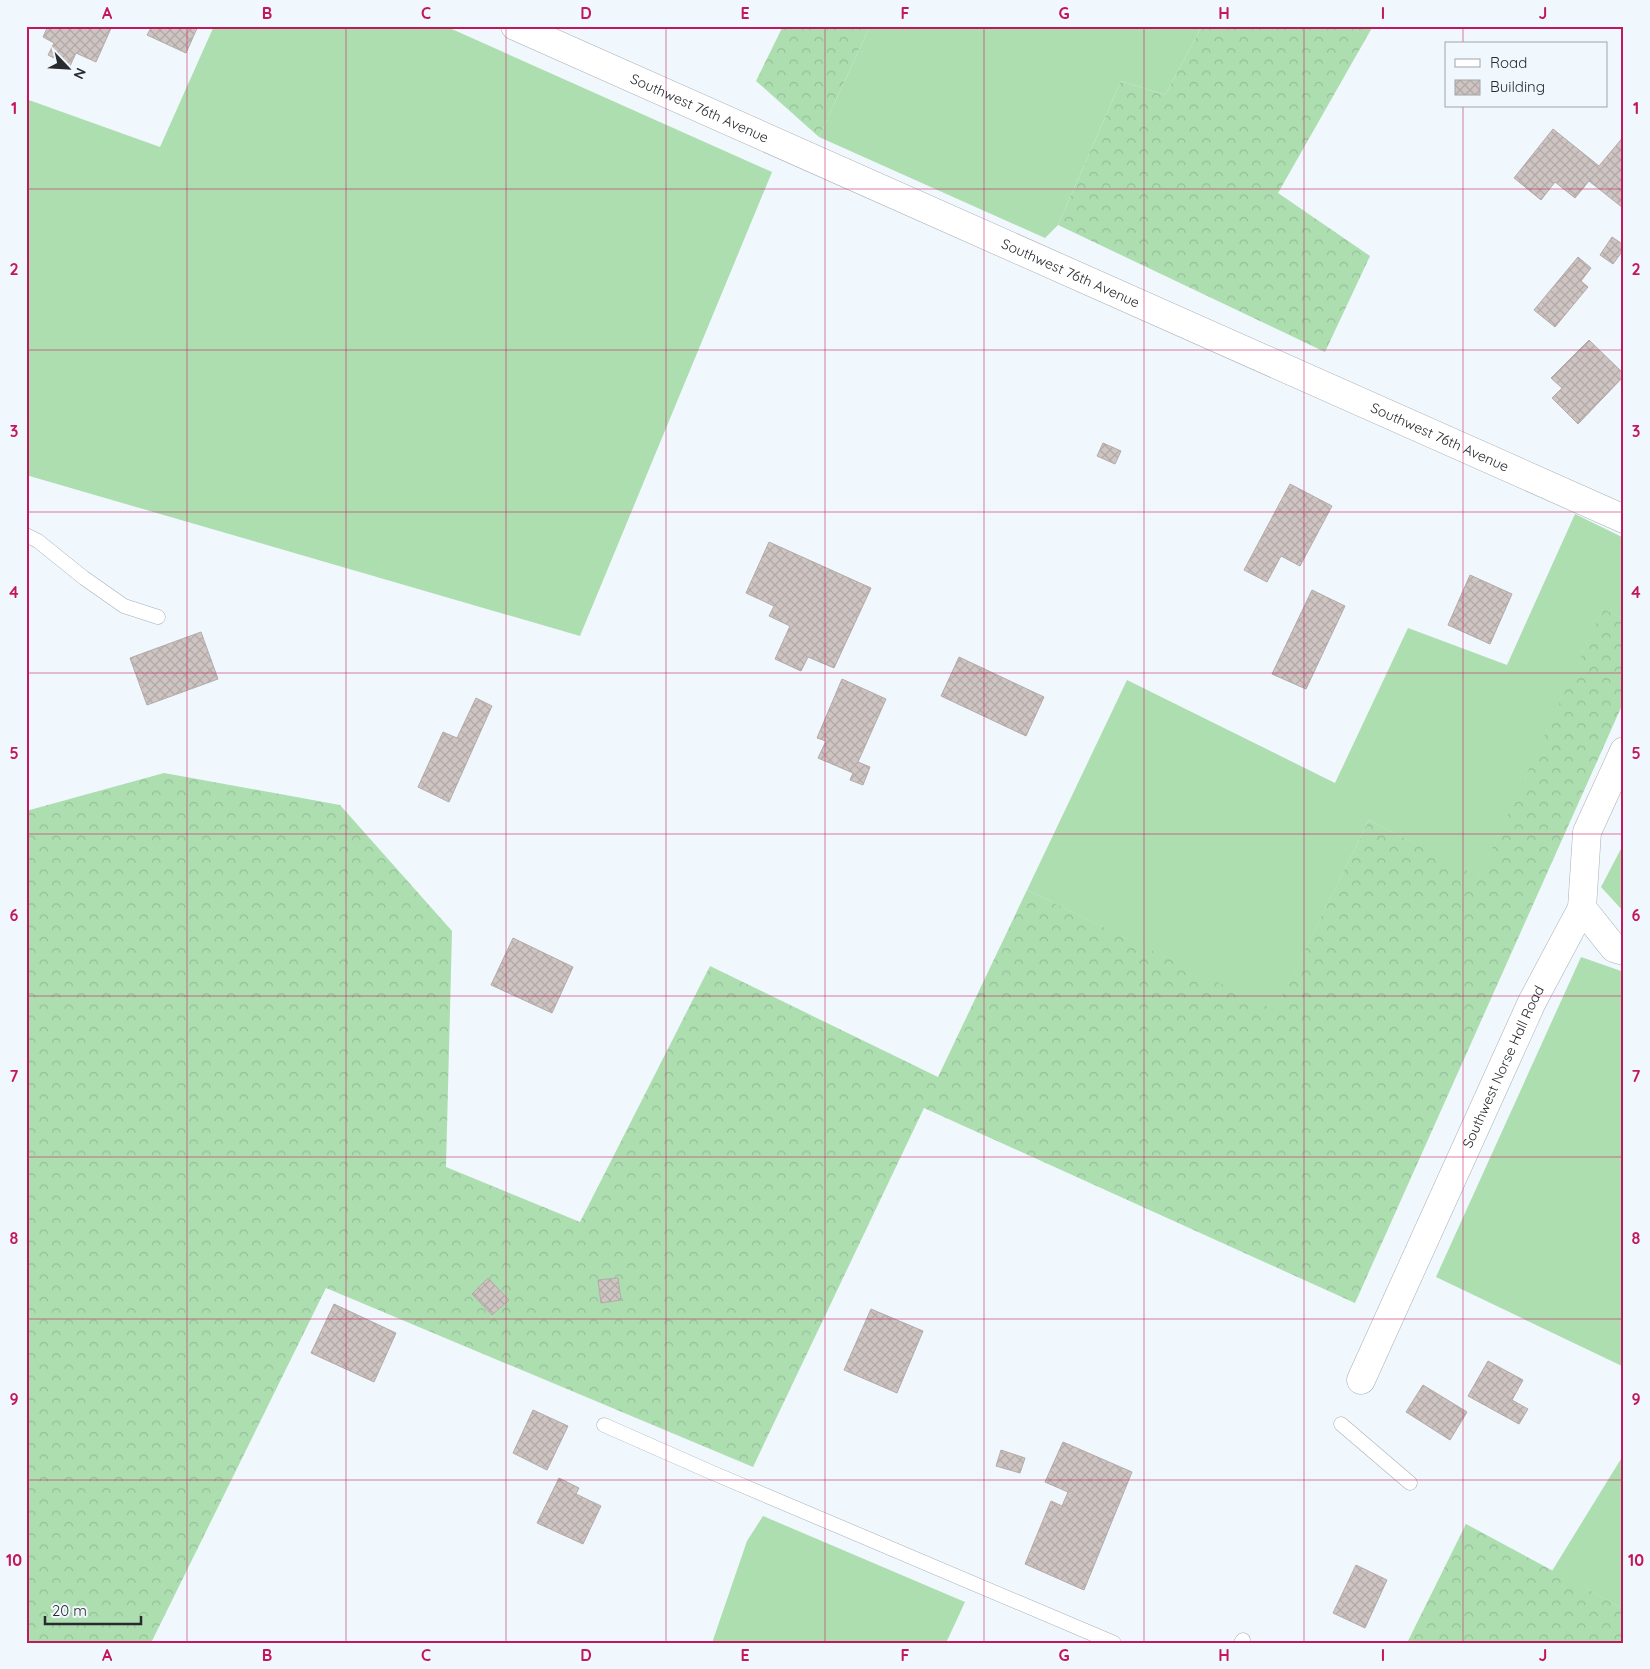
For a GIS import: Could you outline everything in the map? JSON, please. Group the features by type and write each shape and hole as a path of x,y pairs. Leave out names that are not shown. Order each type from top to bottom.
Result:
{"street":[{"name":"Southwest 76th Avenue","path":"515,26 1624,519"},
{"name":"Southwest Norse Hall Road","path":"1361,1380 1532,1002 1582,908 1587,832 1624,751"},
{"path":"1582,908 1614,948 1624,951"}],"lane":[{"path":"26,535 38,541 84,578 124,606 158,617"},
{"path":"1341,1424 1410,1483"},
{"path":"604,1425 1114,1643"}],"green space":[{"path":"214,26 445,26 772,172 580,636 26,475 26,99 160,147"},
{"path":"783,26 870,26 819,137 756,81"},
{"path":"870,26 1202,26 1165,95 1121,81 1058,225 1045,238 819,137"},
{"path":"1202,26 1373,26 1278,193 1370,256 1325,352 1058,225 1121,81 1165,95"},
{"path":"1575,514 1624,538 1624,619 1603,610 1479,878 1369,820 1275,1011 1027,890 1127,680 1335,783 1408,628 1507,665"},
{"path":"1603,609 1624,619 1624,701 1355,1303 924,1108 753,1467 326,1288 151,1643 26,1643 26,811 164,773 340,805 452,931 446,1167 580,1222 710,966 938,1077 1027,890 1275,1010 1369,820 1479,877"},
{"path":"1624,843 1624,912 1601,887"},
{"path":"1581,957 1624,972 1624,1367 1436,1277"},
{"path":"1624,1454 1624,1609 1552,1571"},
{"path":"763,1516 965,1602 946,1643 712,1643 747,1541"},
{"path":"1466,1524 1624,1609 1624,1643 1407,1643"}],"building":[{"path":"48,26 112,26 96,62 76,53 70,66 48,55 54,43 43,37"},
{"path":"152,26 198,26 186,53 147,35"},
{"path":"1553,129 1599,166 1624,136 1623,208 1589,181 1575,198 1555,182 1541,200 1514,178"},
{"path":"1612,237 1624,245 1624,249 1613,264 1600,255"},
{"path":"1578,257 1591,268 1581,281 1588,287 1555,327 1534,310"},
{"path":"1589,340 1624,376 1578,424 1552,398 1562,388 1551,378"},
{"path":"1103,443 1121,451 1115,464 1097,456"},
{"path":"1290,484 1332,506 1300,566 1281,556 1267,582 1244,570"},
{"path":"769,542 871,588 834,668 808,657 801,671 775,659 790,626 769,616 774,606 746,593"},
{"path":"1470,575 1512,594 1490,644 1448,625"},
{"path":"1312,590 1345,606 1306,689 1272,674"},
{"path":"201,632 218,679 147,705 130,658"},
{"path":"959,657 1044,697 1026,736 941,696"},
{"path":"842,679 886,699 858,762 870,767 863,785 850,780 853,773 818,758 826,741 817,738"},
{"path":"476,698 492,706 449,802 418,787 443,732 457,738"},
{"path":"513,938 573,967 552,1013 491,985"},
{"path":"488,1278 509,1300 492,1315 472,1294"},
{"path":"618,1278 621,1300 601,1303 598,1280"},
{"path":"334,1304 396,1333 374,1382 311,1353"},
{"path":"871,1309 923,1331 897,1393 844,1370"},
{"path":"1488,1361 1523,1380 1512,1400 1528,1409 1519,1424 1468,1396"},
{"path":"1423,1385 1467,1412 1450,1440 1406,1412"},
{"path":"533,1410 568,1426 547,1470 513,1453"},
{"path":"1063,1442 1132,1472 1084,1590 1025,1564 1051,1501 1062,1506 1068,1492 1045,1482"},
{"path":"1001,1450 1025,1458 1020,1473 996,1466"},
{"path":"559,1478 579,1488 576,1494 601,1506 583,1544 537,1523"},
{"path":"1356,1565 1387,1580 1365,1628 1333,1613"}]}
